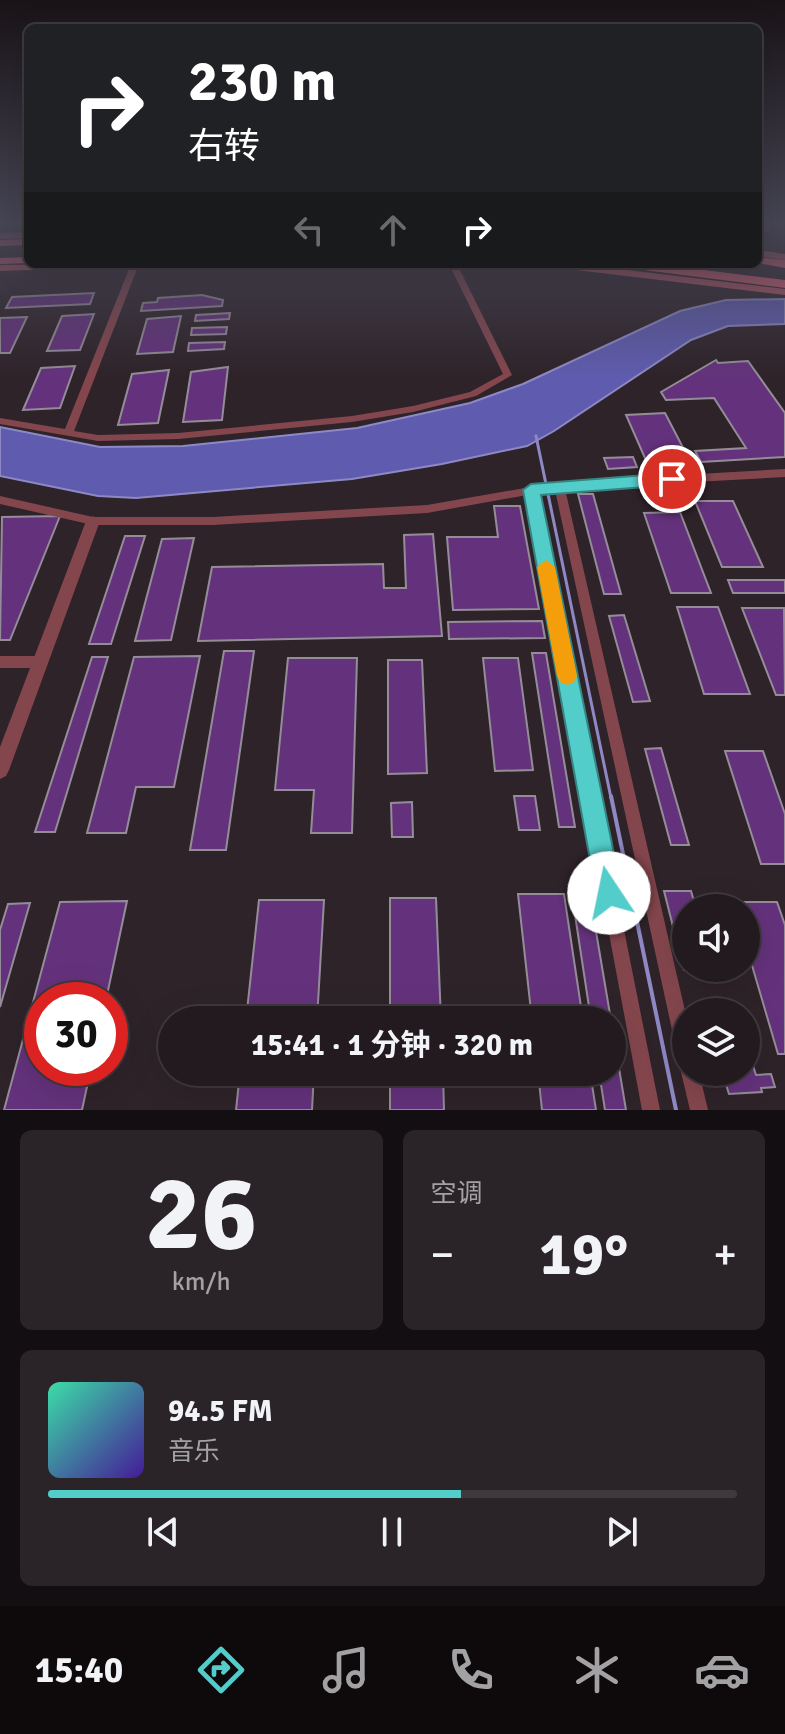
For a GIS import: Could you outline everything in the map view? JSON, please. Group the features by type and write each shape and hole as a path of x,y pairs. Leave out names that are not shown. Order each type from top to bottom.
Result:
{"main road":[{"path":"642,274 783,289"},
{"path":"689,274 783,289"}],"street":[{"path":"68,434 131,274"},
{"path":"0,421 98,438 178,436 352,419 413,409 473,394 508,375 458,274"},
{"path":"0,500 93,521 213,521 427,509 556,486 785,473"},
{"path":"556,486 673,998"},
{"path":"534,490 651,1110"},
{"path":"0,770 93,521"},
{"path":"0,662 40,662"},
{"path":"693,1086 699,1110"}],"shaded area":[{"path":"785,299 785,324 728,326 691,340 527,446 352,479 136,498 98,496 0,476 0,427 100,447 183,446 357,428 470,403 523,384 680,311 726,300"}],"building":[{"path":"94,293 90,304 6,308 12,297"},
{"path":"202,295 223,300 222,306 141,311 143,303 157,302 158,298"},
{"path":"230,313 229,319 195,321 196,315"},
{"path":"94,314 80,350 47,351 62,316"},
{"path":"181,316 173,352 137,354 147,319"},
{"path":"27,317 10,353 0,353 0,318"},
{"path":"227,327 226,334 191,335 192,328"},
{"path":"225,342 224,349 188,351 189,343"},
{"path":"716,360 718,363 748,361 785,413 785,457 701,462 695,451 746,448 714,398 666,400 661,392"},
{"path":"75,366 60,408 23,410 41,368"},
{"path":"228,367 222,420 183,422 191,372"},
{"path":"169,370 158,423 118,425 132,374"},
{"path":"665,413 691,463 648,465 626,415"},
{"path":"633,457 637,467 608,469 604,458"},
{"path":"578,494 593,494 621,594 604,594"},
{"path":"695,501 733,501 763,567 722,567"},
{"path":"494,506 520,506 539,609 453,610 447,537 498,537"},
{"path":"680,512 711,593 671,593 644,513"},
{"path":"60,516 10,640 0,640 2,517"},
{"path":"433,534 442,636 198,641 212,567 383,564 384,588 406,588 404,535"},
{"path":"125,536 145,536 111,644 89,644"},
{"path":"194,538 171,640 135,641 162,539"},
{"path":"728,580 785,580 785,593 733,593"},
{"path":"677,607 718,607 750,694 704,694"},
{"path":"742,608 784,608 785,695 776,695"},
{"path":"624,615 650,701 633,702 609,616"},
{"path":"542,621 545,638 449,639 448,622"},
{"path":"224,651 254,651 226,850 190,850"},
{"path":"532,653 546,653 575,827 559,827"},
{"path":"200,656 174,787 136,787 126,833 87,833 134,657"},
{"path":"92,657 108,657 55,832 35,832"},
{"path":"288,658 357,658 352,833 311,833 314,790 275,790"},
{"path":"483,658 518,658 533,770 495,771"},
{"path":"388,660 422,660 427,773 388,774"},
{"path":"661,748 689,845 671,845 645,749"},
{"path":"725,751 763,751 785,814 785,864 761,864"},
{"path":"514,796 535,796 540,830 519,830"},
{"path":"412,802 413,837 392,837 391,803"},
{"path":"664,891 691,891 692,894 672,894 672,923"},
{"path":"518,894 564,894 581,1006 530,1006"},
{"path":"572,895 590,896 609,1006 589,1006"},
{"path":"390,898 436,898 440,1006 390,1006"},
{"path":"259,900 324,900 318,1006 248,1006"},
{"path":"127,901 110,982 38,982 60,902"},
{"path":"760,902 777,902 785,925 785,1054 778,1054 757,982 760,982"},
{"path":"30,903 0,1007 0,930 8,904"},
{"path":"24,1036 24,1086 87,1086 82,1110 4,1110"},
{"path":"771,1074 775,1087 761,1088 762,1092 729,1094 726,1086 760,1086 760,1075"},
{"path":"239,1086 313,1086 312,1110 236,1110"},
{"path":"390,1086 443,1086 444,1110 390,1110"},
{"path":"539,1086 592,1086 596,1110 542,1110"},
{"path":"601,1086 622,1086 626,1110 605,1110"}],"waterway":[{"path":"536,436 611,798"},
{"path":"611,796 676,1110"}],"slow traffic":[{"path":"546,567 567,676"}],"route":[{"path":"609,893 531,490 672,479"}]}
